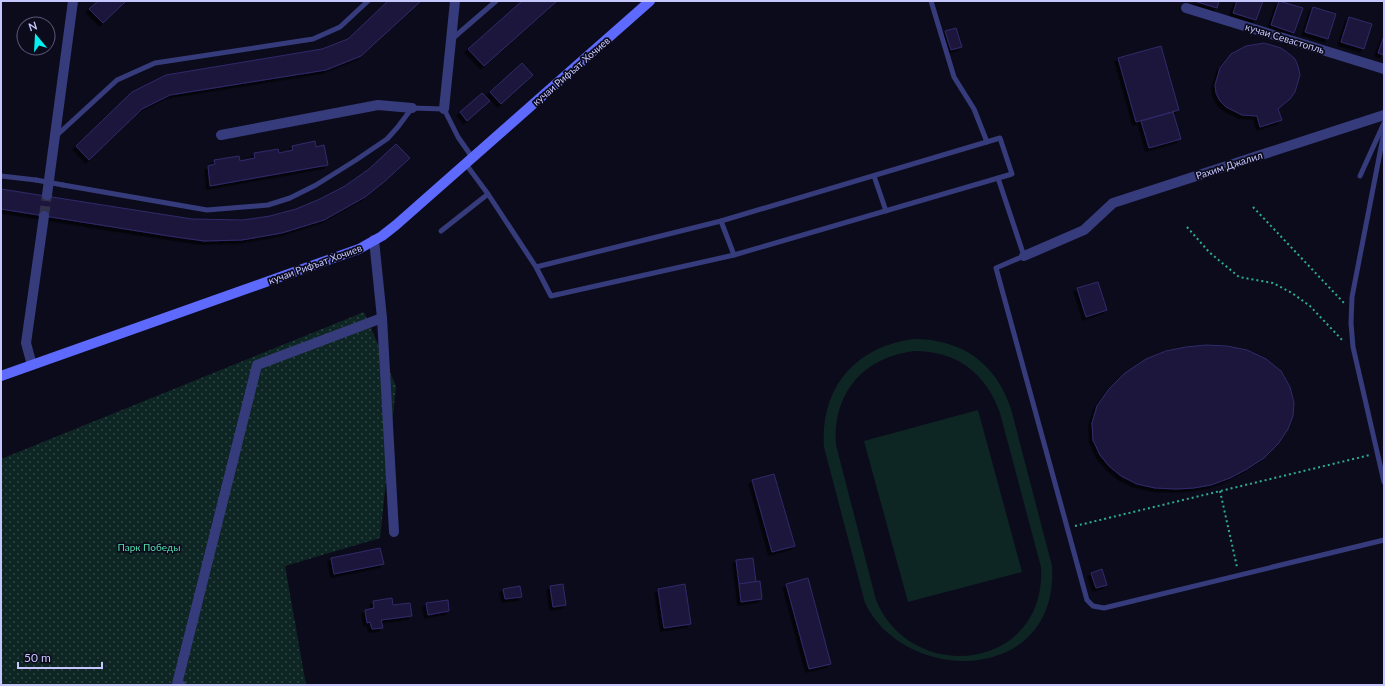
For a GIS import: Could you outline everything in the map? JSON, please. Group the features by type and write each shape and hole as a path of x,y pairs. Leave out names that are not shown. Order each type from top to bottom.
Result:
{"main road":[{"name":"кучаи Рифъат Хочиев","path":"1,376 359,249 396,225 650,1"}],"street":[{"path":"444,109 455,1"},
{"path":"46,195 73,2"},
{"name":"кучаи Севастопль","path":"1186,8 1384,68"},
{"path":"221,135 378,105 412,108"},
{"name":"Рахим Джалил","path":"1024,256 1084,230 1113,203 1384,115"},
{"path":"32,365 26,343 44,216"},
{"path":"374,240 382,318 394,532"},
{"path":"181,685 177,684 257,365 382,318"}],"lane":[{"path":"54,138 117,80 154,63 313,39 340,27 368,1"},
{"path":"450,41 496,1"},
{"path":"931,1 954,77 974,109 987,142"},
{"path":"1,176 36,180 207,210 268,205 290,198 316,185 356,160 387,138 397,128 412,108 444,109 469,160 488,194 536,267 551,296 734,255 1012,174 1000,138 721,221 536,267"},
{"path":"1360,176 1384,123"},
{"path":"1384,132 1352,297 1351,311 1354,353 1384,482"},
{"path":"874,176 886,211"},
{"path":"998,178 1024,256 996,268 1083,591 1087,600 1093,606 1104,608 1384,540"},
{"path":"441,231 488,194"},
{"path":"721,221 734,255"}],"path":[{"path":"1253,207 1351,311"},
{"path":"1187,227 1209,252 1239,277 1273,283 1292,293 1310,306 1354,353"},
{"path":"1066,528 1377,454"},
{"path":"1220,491 1239,576"}],"green space":[{"name":"Парк Победы","path":"364,312 396,386 380,538 285,566 306,685 1,685 1,459"},
{"path":"913,339 931,340 947,343 962,349 975,357 996,379 1011,409 1052,566 1048,605 1031,634 1006,652 976,660 944,659 912,649 885,630 865,603 824,447 824,426 828,406 835,389 845,374 858,361 874,351 892,344","holes":["914,351 944,355 968,367 987,386 994,399 1000,413 1041,567 1037,602 1023,628 1001,646 974,655 945,655 917,646 893,628 876,600 836,445 836,427 839,410 845,394 854,381 866,370 880,361 896,355"]},
{"path":"978,410 1022,572 908,602 864,441"}],"building":[{"path":"98,1 126,1 103,23 89,9"},
{"path":"388,1 421,1 361,56 326,70 170,95 142,109 89,160 76,146 132,92 166,75 322,49 348,39"},
{"path":"522,1 557,1 484,66 468,49"},
{"path":"1194,1 1219,1 1217,8"},
{"path":"1237,1 1263,1 1256,20 1233,13"},
{"path":"1279,1 1303,8 1294,33 1271,25"},
{"path":"1313,7 1336,14 1328,39 1305,32"},
{"path":"1349,17 1372,24 1364,49 1341,42"},
{"path":"956,28 962,47 951,50 945,31"},
{"path":"1384,36 1384,55 1378,53"},
{"path":"1264,43 1281,48 1295,59 1300,75 1295,92 1290,99 1278,109 1282,120 1260,127 1257,116 1242,115 1226,107 1220,101 1216,93 1215,85 1220,68 1231,54 1246,46"},
{"path":"1161,46 1179,110 1136,122 1118,58"},
{"path":"522,63 533,75 501,104 490,92"},
{"path":"482,93 490,101 467,121 460,112"},
{"path":"1173,112 1181,139 1149,148 1141,121"},
{"path":"315,141 316,147 324,145 328,165 210,186 208,166 215,164 214,160 239,156 240,161 255,158 254,153 278,149 279,153 293,150 292,146"},
{"path":"396,144 410,158 365,197 324,220 282,233 242,240 204,241 1,209 1,189 192,219 243,220 270,216 296,209 345,186 369,169"},
{"path":"1098,282 1107,310 1086,317 1077,288"},
{"path":"1206,345 1227,346 1247,350 1266,359 1281,371 1290,387 1294,403 1293,416 1288,429 1278,444 1264,458 1230,478 1211,485 1176,489 1155,488 1137,484 1121,476 1109,466 1100,455 1093,440 1092,423 1097,406 1109,389 1125,373 1146,359 1166,351"},
{"path":"774,474 795,546 772,552 752,480"},
{"path":"380,548 384,564 334,574 331,558"},
{"path":"753,558 756,582 739,584 736,560"},
{"path":"1102,569 1107,585 1096,588 1091,573"},
{"path":"808,578 831,664 809,669 786,584"},
{"path":"760,581 762,599 741,602 739,584"},
{"path":"563,584 566,605 553,607 550,586"},
{"path":"685,584 691,624 664,628 658,589"},
{"path":"520,586 522,597 505,599 503,589"},
{"path":"392,598 393,605 410,603 412,616 381,620 383,628 372,629 370,622 367,623 365,610 374,608 373,601"},
{"path":"448,600 449,611 428,615 426,603"}],"tunnel":[{"path":"44,216 47,195"}]}
